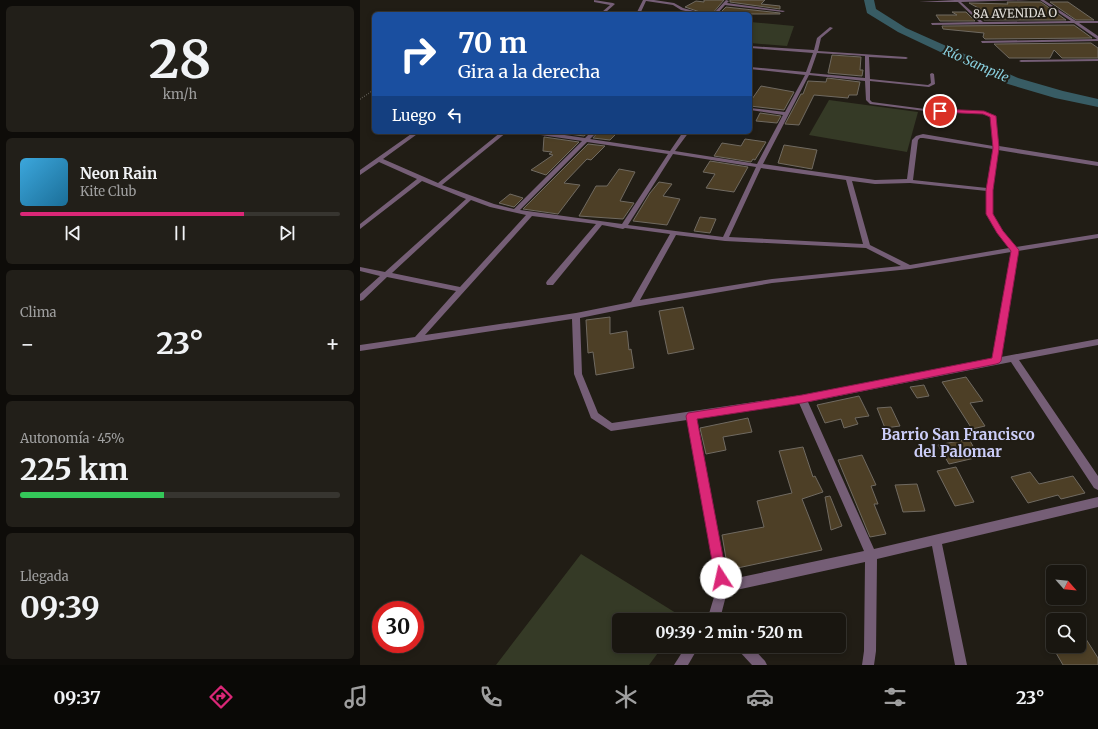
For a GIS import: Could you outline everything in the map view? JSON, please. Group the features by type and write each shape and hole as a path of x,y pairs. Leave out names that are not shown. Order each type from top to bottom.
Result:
{"street":[{"path":"639,12 646,0 674,4 682,9 695,12"},
{"path":"717,12 728,0"},
{"path":"921,2 1028,0"},
{"path":"1042,0 1098,39"},
{"path":"595,1 613,4 604,12"},
{"path":"958,1 982,24"},
{"path":"723,4 784,11"},
{"name":"8A AVENIDA O","path":"932,24 1098,22"},
{"path":"725,238 759,166 806,75 820,38 831,28"},
{"path":"982,42 1098,39"},
{"path":"752,47 906,58"},
{"path":"867,55 868,100 874,104 925,110 990,114 993,116 996,148 990,190 989,214 1000,232 1015,250 996,361"},
{"path":"1021,61 1098,60"},
{"path":"752,68 806,75 929,86 933,84 932,74"},
{"path":"752,109 786,114"},
{"path":"360,173 414,134"},
{"path":"438,186 502,134"},
{"path":"547,134 875,182 910,181 990,190"},
{"path":"515,212 592,134"},
{"path":"623,227 670,153 684,134"},
{"path":"910,181 915,140 918,137 923,136 1098,164"},
{"path":"380,160 438,186 492,206 515,212 623,227 725,238 867,246 910,267"},
{"path":"360,227 422,178"},
{"path":"849,178 867,246"},
{"path":"360,298 470,198"},
{"path":"418,338 530,214"},
{"path":"550,283 600,224"},
{"path":"634,304 674,233"},
{"path":"360,348 418,338 576,316 634,304 772,281 910,267 1098,236"},
{"path":"360,269 462,290"},
{"path":"576,316 578,374 594,415 611,427 802,399 1098,342"},
{"path":"1013,358 1098,485"},
{"path":"802,399 871,555 870,651 868,665"},
{"path":"691,416 723,587 716,613"},
{"path":"723,587 871,555 1098,502"},
{"path":"936,539 960,665"},
{"path":"680,665 689,653"},
{"path":"749,653 761,665"}],"path":[{"path":"360,99 372,91"}],"green space":[{"path":"752,22 794,26 787,46 752,43"},
{"path":"829,100 918,112 907,152 809,135"},
{"path":"581,554 676,613 612,613 612,653 658,653 649,665 496,665"}],"building":[{"path":"704,0 724,0 714,12 700,12 685,7 696,1 704,2"},
{"path":"730,0 765,0 761,4 780,6 780,9 730,2"},
{"path":"1007,2 1041,2 1066,20 984,20 974,12 984,11 969,3 1008,4"},
{"path":"1050,2 1068,2 1094,20 1076,20"},
{"path":"726,7 780,14 752,14 752,12 721,12"},
{"path":"952,12 966,12 975,21 940,21 936,15 957,15"},
{"path":"1074,25 1092,38 985,39 983,37 984,33 943,29 942,26"},
{"path":"1091,43 1098,48 1098,58 1062,58 1054,50 1050,58 1009,58 994,44"},
{"path":"832,55 861,57 860,70 863,70 862,76 828,73"},
{"path":"827,78 860,82 857,95 849,95 848,98 814,95 799,125 785,124 801,94 803,94 808,81 826,82"},
{"path":"761,86 794,92 784,110 752,106 752,99"},
{"path":"760,113 781,116 777,123 756,121"},
{"path":"569,134 586,134 584,136"},
{"path":"596,134 616,134 610,140 593,138"},
{"path":"544,137 579,142 546,175 531,170 553,155 549,154 552,152 543,151"},
{"path":"745,139 766,142 755,160 753,159 751,162 714,156 722,143 741,146"},
{"path":"588,144 605,146 591,160 587,159 564,183 580,185 558,214 523,209"},
{"path":"784,145 817,150 812,169 778,163"},
{"path":"710,161 748,167 734,192 706,188 715,174 703,172"},
{"path":"619,169 635,172 620,201 634,203 623,219 579,216 596,186 607,186"},
{"path":"659,182 672,184 663,196 680,199 667,225 633,221 650,193"},
{"path":"510,194 523,198 514,207 499,203"},
{"path":"700,217 716,219 710,233 694,231"},
{"path":"683,307 694,349 668,354 659,311"},
{"path":"610,317 610,334 627,331 629,350 631,349 634,368 596,375 593,352 588,353 586,320"},
{"path":"966,377 983,401 970,403 985,426 972,429 942,382"},
{"path":"924,385 929,396 917,398 910,387"},
{"path":"859,396 869,416 855,418 858,424 844,428 841,419 825,423 817,405"},
{"path":"891,407 900,426 885,428 877,408"},
{"path":"748,418 752,432 723,437 726,450 706,454 700,428"},
{"path":"969,439 979,457 949,464 938,445"},
{"path":"803,447 813,477 815,476 823,492 802,499 822,550 728,570 722,535 764,527 757,501 792,493 779,451"},
{"path":"862,455 876,485 871,486 878,504 874,504 886,534 870,537 838,460"},
{"path":"956,467 974,502 955,506 937,471"},
{"path":"1030,472 1039,484 1073,476 1085,493 1061,499 1058,495 1028,503 1011,477"},
{"path":"917,484 925,511 903,512 895,485"},
{"path":"830,496 842,526 831,530 825,497"},
{"path":"1086,639 1098,658 1098,665 1063,665 1056,653 1086,653"}],"waterway":[{"name":"Río Sampile","path":"869,0 871,11 902,30 1013,81 1060,95 1098,103"}],"district":[{"name":"Barrio San Francisco del Palomar","path":"958,442"}],"route":[{"path":"721,578 691,416 802,399 996,361 1015,250 1000,232 989,214 990,190 996,148 993,116 984,113 940,111"}]}
